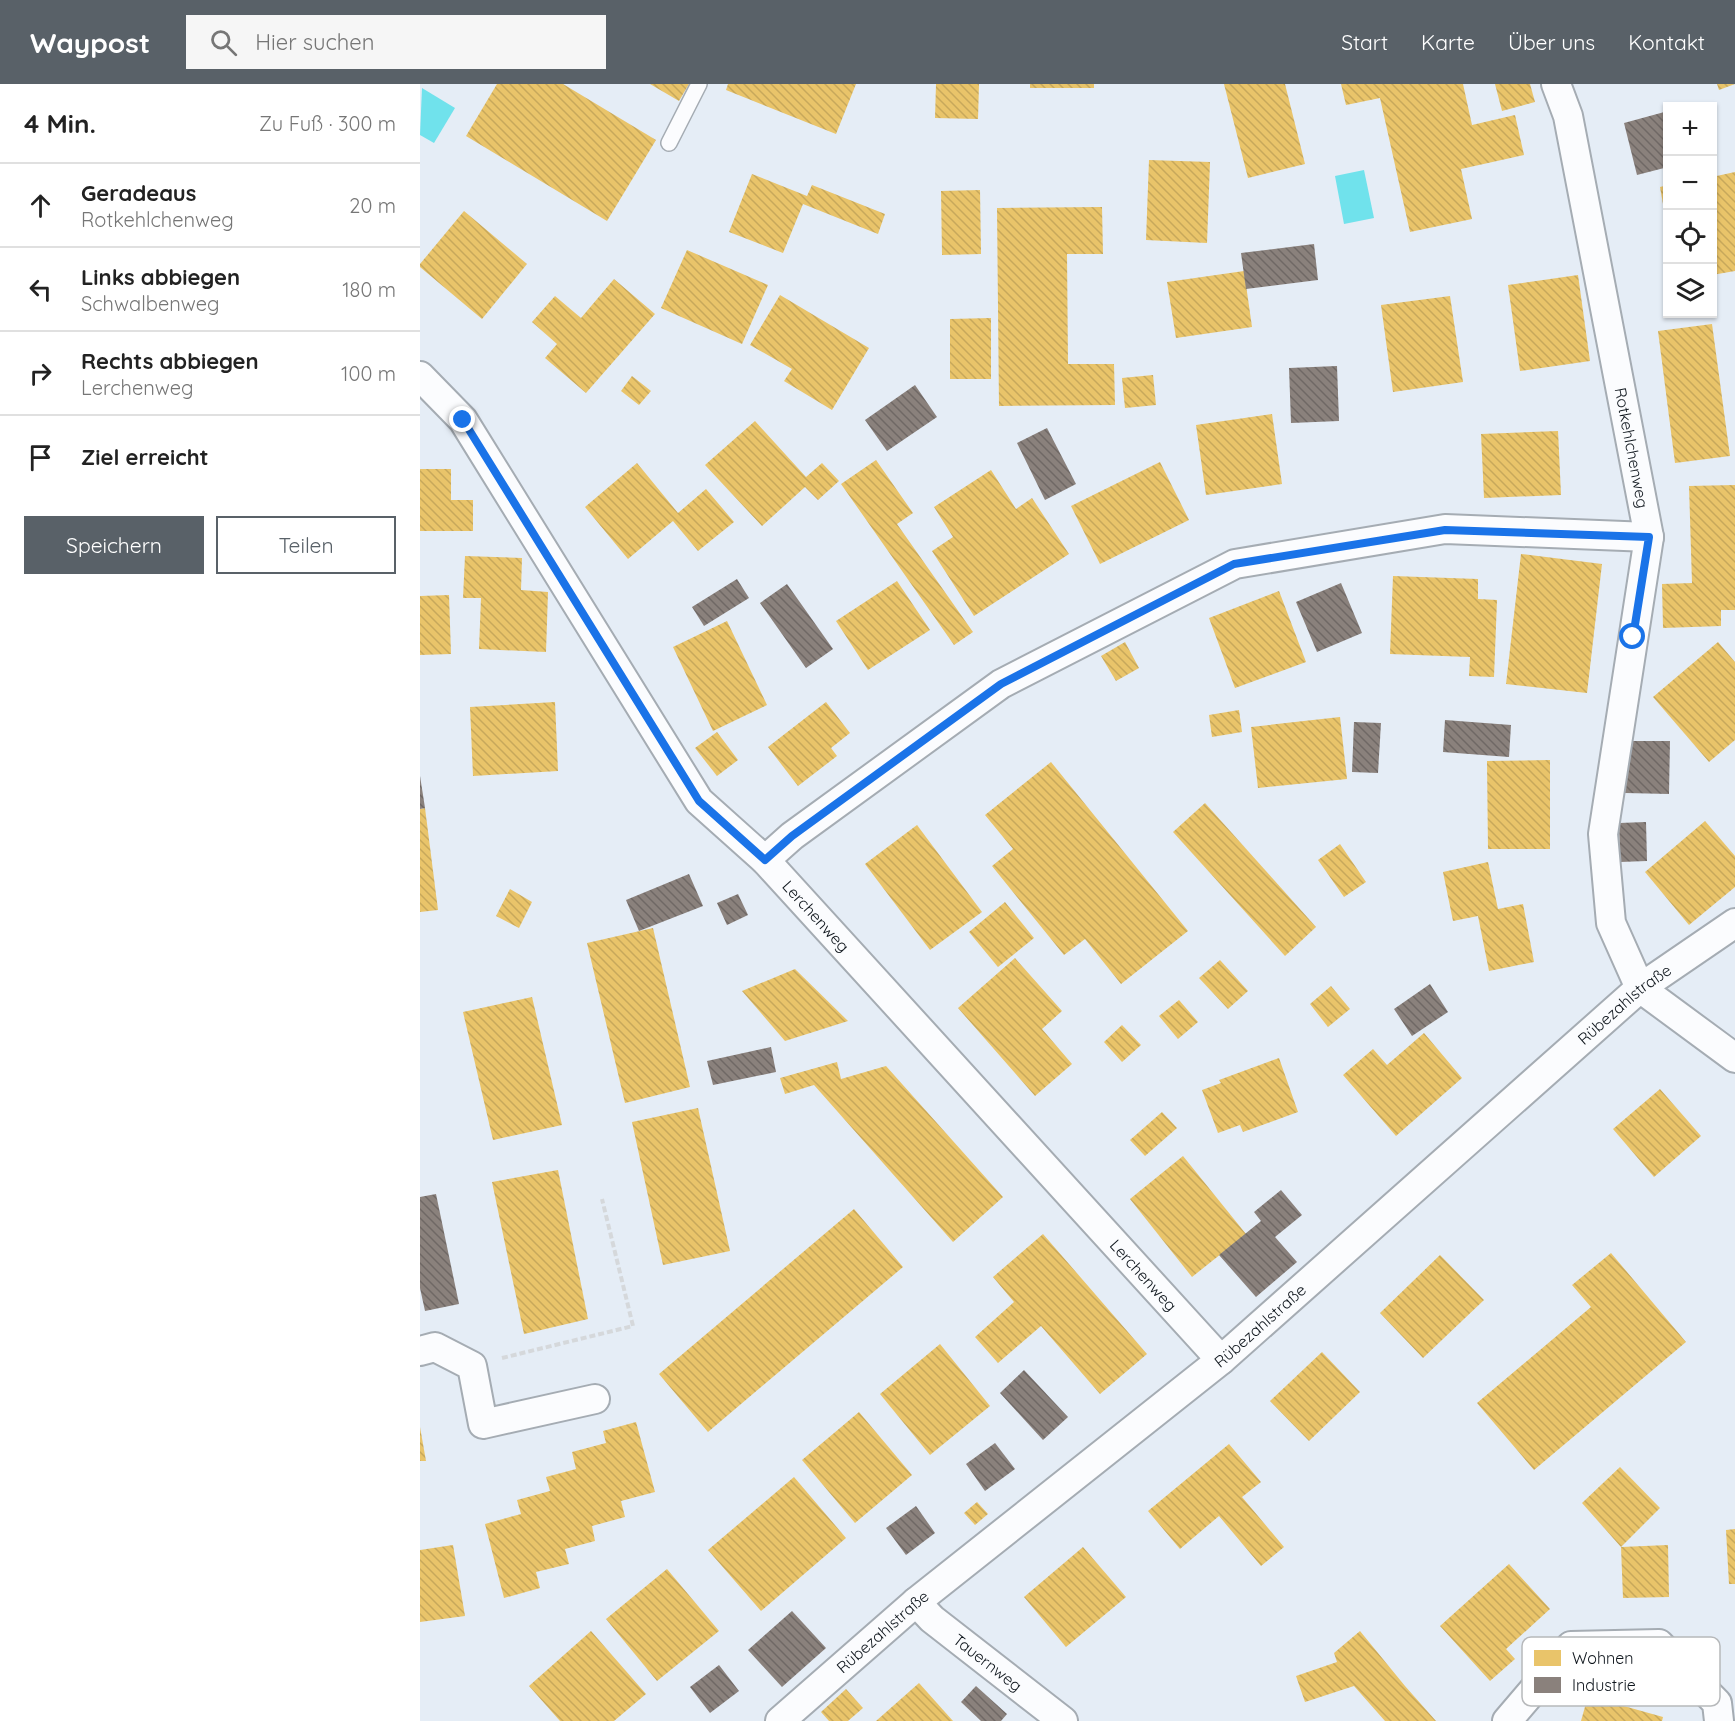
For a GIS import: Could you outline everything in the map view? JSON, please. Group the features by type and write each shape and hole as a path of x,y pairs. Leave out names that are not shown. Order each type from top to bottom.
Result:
{"street":[{"name":"Rotkehlchenweg","path":"1556,84 1568,116 1649,537 1603,834 1611,923 1640,988"},
{"name":"Lerchenweg","path":"420,376 463,420 699,801 765,860 1221,1360"},
{"path":"765,860 792,836 1001,684 1234,564 1445,530 1649,537"},
{"name":"Rübezahlstraße","path":"780,1721 916,1602 1221,1360 1640,988 1735,923"},
{"path":"1640,988 1735,1058"},
{"path":"420,1351 435,1347 472,1366 483,1424 595,1399"},
{"name":"Tauernweg","path":"916,1602 932,1619 1063,1721"},
{"path":"1507,1721 1522,1703"},
{"path":"1717,1706 1719,1721"}],"lane":[{"path":"669,143 699,84"}],"path":[{"path":"472,1366 633,1326 602,1199"}],"water":[{"path":"422,88 455,108 434,143 420,135"},
{"path":"1364,170 1374,218 1344,224 1335,176"}],"building: Wohnen":[{"path":"497,84 563,84 656,140 607,221 466,136"},
{"path":"650,84 689,84 679,101"},
{"path":"728,84 856,84 836,134 726,90"},
{"path":"936,84 979,84 978,119 935,118"},
{"path":"1030,84 1094,84 1094,88 1030,88"},
{"path":"1224,84 1285,84 1305,164 1248,178"},
{"path":"1341,84 1463,84 1472,125 1515,115 1524,155 1461,169 1472,219 1410,232 1380,98 1346,105"},
{"path":"1495,84 1530,84 1535,102 1502,111"},
{"path":"1717,84 1735,84 1719,90"},
{"path":"1149,160 1210,162 1207,243 1146,240"},
{"path":"1735,172 1735,271 1717,274 1717,210 1717,176"},
{"path":"752,174 807,196 812,185 885,214 878,234 803,204 783,253 729,232"},
{"path":"1663,186 1663,204 1660,187"},
{"path":"980,190 981,254 942,255 941,191"},
{"path":"1102,207 1103,254 1067,254 1068,364 1114,364 1115,405 999,406 997,208"},
{"path":"464,211 527,264 482,319 420,267 420,264"},
{"path":"687,250 768,285 742,344 661,308"},
{"path":"1244,271 1252,327 1176,338 1167,282"},
{"path":"1578,275 1590,361 1520,371 1508,285"},
{"path":"614,279 655,314 586,393 545,358 557,344 532,322 555,296 581,318"},
{"path":"780,295 869,348 832,410 784,381 792,369 750,345"},
{"path":"1450,296 1463,382 1393,392 1381,305"},
{"path":"991,318 991,379 950,379 950,319"},
{"path":"1712,324 1730,456 1675,463 1658,331"},
{"path":"1153,375 1156,405 1125,408 1122,378"},
{"path":"632,376 651,391 639,405 621,391"},
{"path":"1272,414 1282,484 1206,495 1196,425"},
{"path":"755,421 806,477 822,463 839,481 818,500 805,487 762,526 705,465"},
{"path":"1558,431 1561,495 1484,498 1481,434"},
{"path":"876,460 913,513 897,524 973,632 954,645 841,484"},
{"path":"1160,462 1189,520 1100,564 1071,506"},
{"path":"637,463 678,513 706,489 734,522 698,551 673,521 628,559 585,507"},
{"path":"420,469 451,469 451,500 473,500 473,531 420,531"},
{"path":"991,470 1016,509 1032,498 1069,554 974,616 932,551 953,537 934,507"},
{"path":"1735,485 1735,610 1721,610 1721,626 1663,628 1662,584 1692,583 1689,486"},
{"path":"1521,554 1602,564 1587,693 1506,684"},
{"path":"465,556 522,558 521,590 548,592 546,652 479,649 481,598 463,598"},
{"path":"1393,576 1478,579 1478,599 1497,600 1494,677 1469,676 1470,657 1390,654"},
{"path":"897,581 930,630 868,670 836,621"},
{"path":"1279,591 1306,662 1235,688 1209,618"},
{"path":"449,595 451,654 420,655 420,596"},
{"path":"727,621 767,705 713,731 673,647"},
{"path":"1125,642 1139,668 1116,681 1101,656"},
{"path":"1718,642 1735,662 1735,740 1709,762 1653,697"},
{"path":"555,702 558,771 473,776 470,707"},
{"path":"826,702 850,733 831,748 837,756 798,786 768,747"},
{"path":"1239,710 1242,732 1212,737 1209,715"},
{"path":"1340,717 1347,779 1258,788 1251,727"},
{"path":"717,732 738,760 717,776 695,748"},
{"path":"1550,760 1550,849 1488,849 1487,761"},
{"path":"1051,762 1188,931 1121,984 1085,939 1064,955 992,866 1013,849 985,815"},
{"path":"1205,803 1316,927 1285,956 1173,832"},
{"path":"425,808 438,910 420,912 420,809"},
{"path":"1705,821 1735,856 1735,887 1689,925 1645,872"},
{"path":"917,825 982,912 930,950 865,864"},
{"path":"1340,844 1366,882 1344,897 1318,860"},
{"path":"1488,862 1498,909 1523,904 1534,962 1489,971 1478,916 1453,921 1443,872"},
{"path":"510,889 532,902 519,928 496,916"},
{"path":"1005,902 1034,938 998,967 969,932"},
{"path":"653,928 690,1087 625,1103 587,943"},
{"path":"1015,958 1062,1011 1042,1029 1072,1064 1035,1096 958,1008"},
{"path":"1220,960 1248,991 1228,1009 1199,978"},
{"path":"795,969 848,1021 785,1041 742,991"},
{"path":"1331,986 1350,1009 1328,1027 1310,1004"},
{"path":"532,997 562,1125 493,1140 463,1012"},
{"path":"1179,1000 1198,1022 1178,1039 1159,1016"},
{"path":"1122,1025 1141,1045 1122,1062 1104,1042"},
{"path":"1424,1033 1462,1078 1396,1136 1343,1075 1373,1049 1387,1065"},
{"path":"1279,1058 1298,1112 1243,1132 1240,1125 1218,1133 1202,1090 1221,1083 1219,1080"},
{"path":"837,1062 841,1079 886,1066 1003,1197 953,1242 814,1085 785,1094 780,1078"},
{"path":"1660,1089 1701,1136 1654,1177 1613,1129"},
{"path":"698,1108 730,1251 663,1265 632,1122"},
{"path":"1162,1112 1177,1128 1145,1156 1130,1140"},
{"path":"1183,1156 1246,1234 1192,1277 1130,1199"},
{"path":"558,1170 588,1319 524,1334 492,1182"},
{"path":"854,1209 903,1267 708,1432 659,1374"},
{"path":"1043,1234 1147,1354 1100,1394 1041,1326 998,1363 975,1337 1014,1302 993,1277"},
{"path":"1611,1253 1686,1342 1534,1470 1477,1403 1591,1307 1572,1285"},
{"path":"1440,1255 1484,1300 1423,1358 1380,1313"},
{"path":"940,1344 990,1406 930,1455 880,1394"},
{"path":"1322,1352 1360,1392 1309,1441 1270,1401"},
{"path":"859,1412 912,1475 855,1523 802,1460"},
{"path":"636,1422 655,1492 621,1501 625,1517 592,1526 595,1541 565,1549 569,1564 536,1572 540,1588 504,1598 485,1524 521,1514 517,1500 550,1491 546,1477 576,1469 572,1452 606,1443 603,1431"},
{"path":"420,1427 426,1461 420,1461"},
{"path":"1229,1444 1261,1482 1242,1497 1284,1547 1261,1566 1219,1516 1180,1549 1148,1511"},
{"path":"1620,1467 1660,1508 1621,1547 1582,1503"},
{"path":"794,1477 846,1538 761,1611 708,1550"},
{"path":"977,1502 988,1514 975,1525 964,1513"},
{"path":"1735,1529 1735,1584 1729,1584 1726,1530"},
{"path":"453,1545 465,1616 420,1622 420,1550"},
{"path":"1668,1545 1669,1597 1623,1598 1621,1547"},
{"path":"1083,1547 1126,1597 1066,1647 1024,1597"},
{"path":"1509,1564 1550,1609 1506,1649 1515,1659 1490,1681 1440,1626"},
{"path":"667,1569 719,1631 657,1681 606,1619"},
{"path":"591,1631 646,1694 614,1721 560,1721 529,1686"},
{"path":"1360,1631 1436,1721 1385,1721 1354,1686 1305,1702 1296,1676 1337,1662 1334,1653"},
{"path":"919,1683 953,1721 876,1721"},
{"path":"846,1689 863,1708 848,1721 829,1721 821,1712"},
{"path":"1585,1706 1624,1706 1663,1717 1662,1721 1581,1721"}],"building: Industrie":[{"path":"1663,112 1663,168 1637,175 1624,123"},
{"path":"1314,244 1318,280 1246,289 1241,253"},
{"path":"1337,366 1339,421 1291,423 1289,368"},
{"path":"915,385 937,417 887,451 865,420"},
{"path":"1047,428 1076,484 1045,500 1017,443"},
{"path":"737,579 749,598 704,626 692,607"},
{"path":"1341,583 1362,633 1317,652 1296,602"},
{"path":"787,584 833,649 806,668 760,603"},
{"path":"1445,720 1511,725 1509,757 1443,752"},
{"path":"1354,722 1381,723 1378,773 1352,772"},
{"path":"1626,741 1670,741 1669,794 1625,793"},
{"path":"420,776 425,808 420,809"},
{"path":"1646,822 1647,861 1620,862 1619,823"},
{"path":"689,874 703,906 639,931 626,900"},
{"path":"738,894 748,915 727,925 717,903"},
{"path":"1430,984 1448,1012 1412,1036 1394,1009"},
{"path":"771,1047 776,1072 713,1085 707,1061"},
{"path":"1281,1190 1302,1215 1275,1237 1297,1262 1256,1297 1219,1255 1261,1221 1254,1212"},
{"path":"436,1194 459,1304 425,1311 420,1288 420,1197"},
{"path":"1024,1370 1068,1417 1043,1440 1000,1393"},
{"path":"995,1443 1015,1469 985,1491 966,1464"},
{"path":"916,1506 935,1533 906,1555 886,1528"},
{"path":"792,1611 826,1648 782,1687 748,1650"},
{"path":"719,1665 739,1691 710,1713 690,1687"},
{"path":"976,1686 1007,1714 1001,1721 981,1721 961,1702"}],"route":[{"path":"463,420 699,801 765,860 792,836 1001,684 1234,564 1445,530 1649,537 1633,637"}]}
